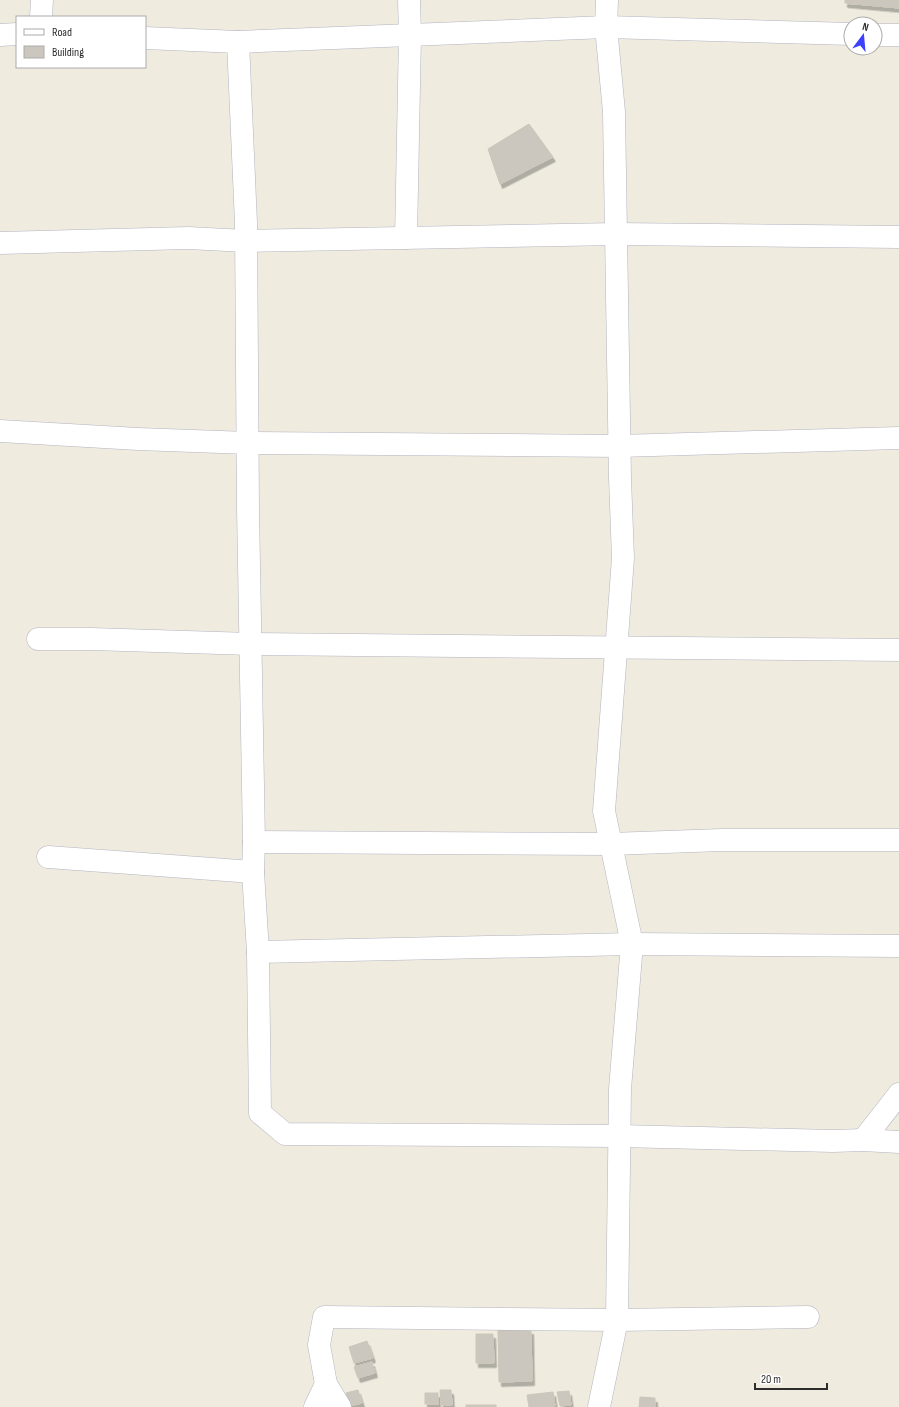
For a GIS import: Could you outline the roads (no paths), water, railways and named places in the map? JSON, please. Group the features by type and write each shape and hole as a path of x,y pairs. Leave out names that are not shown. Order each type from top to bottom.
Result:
{"street":[{"path":"41,16 42,0"},
{"path":"406,238 410,35 409,0"},
{"path":"599,1407 617,1320 620,1089 632,944 604,812 623,558 619,446 614,112 606,27 607,0"},
{"path":"146,38 238,42 606,27 843,34"},
{"path":"0,35 16,34"},
{"path":"883,35 899,35"},
{"path":"238,42 246,241 254,842 253,872 258,952 260,1113 285,1134 619,1136 833,1141 863,1140 899,1142"},
{"path":"0,243 188,238 246,241 616,234 899,237"},
{"path":"0,432 138,439 248,442 619,446 899,438"},
{"path":"38,639 91,639 251,644 899,650"},
{"path":"254,842 611,844 721,840 899,840"},
{"path":"48,857 253,872"},
{"path":"258,952 632,944 899,946"},
{"path":"863,1140 899,1094"},
{"path":"340,1407 326,1384 319,1345 324,1317 617,1320 808,1317"},
{"path":"315,1407 326,1384"}]}
